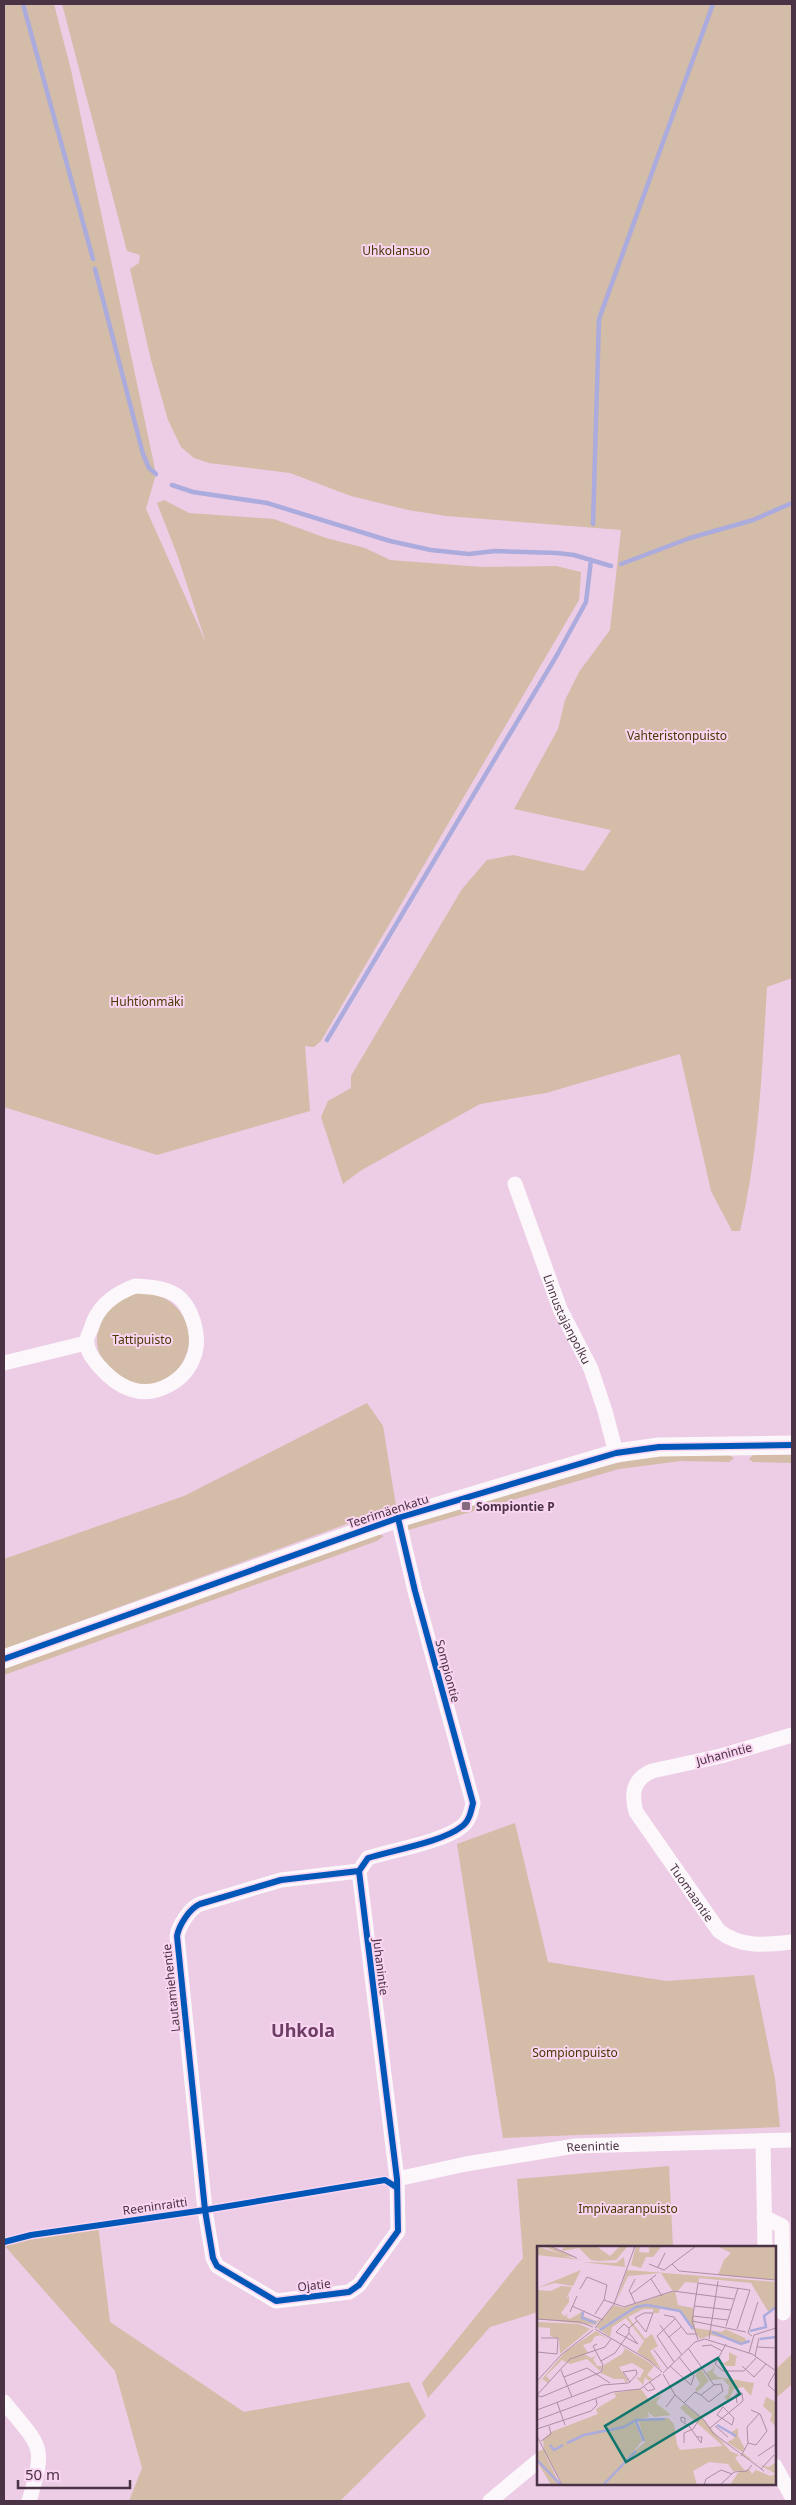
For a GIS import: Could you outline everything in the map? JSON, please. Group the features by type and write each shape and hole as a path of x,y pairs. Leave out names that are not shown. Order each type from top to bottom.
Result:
{"street":[{"name":"Linnustajanpolku","path":"515,1184 560,1309 591,1369 605,1410 616,1453"},
{"path":"135,1286 157,1287 176,1295 189,1311 197,1334 195,1352 189,1368 177,1380 162,1389 143,1392 128,1390 115,1383 93,1359 86,1343 93,1320 102,1306 118,1292 135,1286"},
{"path":"4,1363 86,1343"},
{"name":"Teerimäenkatu","path":"5,1655 398,1518 616,1453 659,1446 792,1445"},
{"name":"Sompiontie","path":"359,1871 368,1858 440,1837 461,1827 471,1812 473,1803 415,1592 398,1518"},
{"name":"Juhanintie","path":"634,1789 643,1775 652,1771 721,1756 792,1735"},
{"name":"Tuomaantie","path":"634,1789 632,1797 636,1812 719,1931 740,1943 769,1944 792,1942"},
{"name":"Juhanintie","path":"359,1871 396,2179"},
{"name":"Lautamiehentie","path":"204,2210 177,1936 178,1929 195,1906 200,1904 281,1880 359,1871"},
{"name":"Reenintie","path":"396,2179 466,2164 575,2146 792,2140"},
{"path":"763,2141 765,2246"},
{"name":"Ojatie","path":"204,2210 213,2258 218,2266 268,2298 276,2301 350,2292 359,2285 398,2232 396,2179"},
{"path":"764,2217 782,2226 779,2264 783,2313"},
{"path":"4,2402 38,2446 40,2468 30,2501"},
{"path":"490,2501 537,2463"},
{"path":"783,2471 792,2497"}],"green space":[{"name":"Huhtionmäki","path":"4,4 54,4 71,70 156,474 146,509 206,643 178,557 157,503 164,500 189,513 274,519 326,538 365,548 390,560 482,567 556,566 581,572 579,600 321,1041 314,1047 305,1046 310,1111 157,1155 4,1107"},
{"path":"62,4 792,4 792,978 767,987 756,1140 740,1231 732,1231 711,1191 680,1054 546,1093 480,1104 360,1171 343,1184 321,1117 328,1101 351,1088 351,1076 462,889 487,860 513,855 584,871 611,830 514,809 558,729 565,700 579,672 610,630 621,530 446,516 408,510 351,496 290,473 209,463 194,458 181,447 168,420 151,360 130,269 139,263 140,255 127,251"},
{"name":"Tattipuisto","path":"143,1293 161,1296 176,1306 186,1321 189,1339 186,1357 176,1372 161,1382 143,1385 125,1382 110,1372 100,1357 97,1339 100,1321 110,1306 125,1296"},
{"path":"367,1403 383,1426 396,1506 4,1649 4,1559 184,1496"},
{"path":"729,1455 734,1458 729,1462 681,1461 619,1469 405,1531 409,1524 562,1477 645,1456"},
{"path":"753,1455 792,1455 792,1463 753,1462 749,1459"},
{"path":"373,1533 384,1536 377,1541 4,1675 4,1667"},
{"name":"Sompionpuisto","path":"515,1823 548,1962 666,1981 754,1975 775,2079 780,2127 503,2138 457,1844"},
{"name":"Impivaaranpuisto","path":"669,2166 673,2246 537,2246 537,2312 490,2327 428,2398 422,2383 523,2258 517,2179"},
{"path":"98,2225 110,2322 244,2412 409,2382 426,2416 340,2501 129,2501 142,2468 115,2371 4,2245 4,2242"},
{"path":"792,2354 792,2384 776,2398 776,2369"}],"waterway":[{"path":"23,4 93,259"},
{"path":"593,524 599,319 713,4"},
{"path":"95,269 143,454 149,468 156,474"},
{"path":"172,485 193,492 267,503 390,541 431,550 469,554 495,551 557,553 574,555 611,566"},
{"path":"621,564 690,538 753,520 792,503"},
{"path":"327,1040 557,655 586,602 591,560"}],"cycle path":[{"path":"4,1659 398,1518 616,1453 659,1447 792,1445"},
{"path":"359,1871 281,1880 200,1904 185,1917 177,1936 205,2210 213,2258 217,2266 276,2301 349,2292 359,2285 398,2231 397,2179 359,1871 368,1858 430,1841 453,1832 466,1822 473,1803 415,1591 398,1518"},
{"name":"Reeninraitti","path":"4,2242 31,2235 205,2210 385,2180 396,2187"}],"place":[{"name":"Sompiontie P","path":"466,1506"}],"district":[{"name":"Uhkola","path":"303,2030"}],"park label":[{"name":"Uhkolansuo","path":"396,250"},
{"name":"Vahteristonpuisto","path":"677,735"}]}
